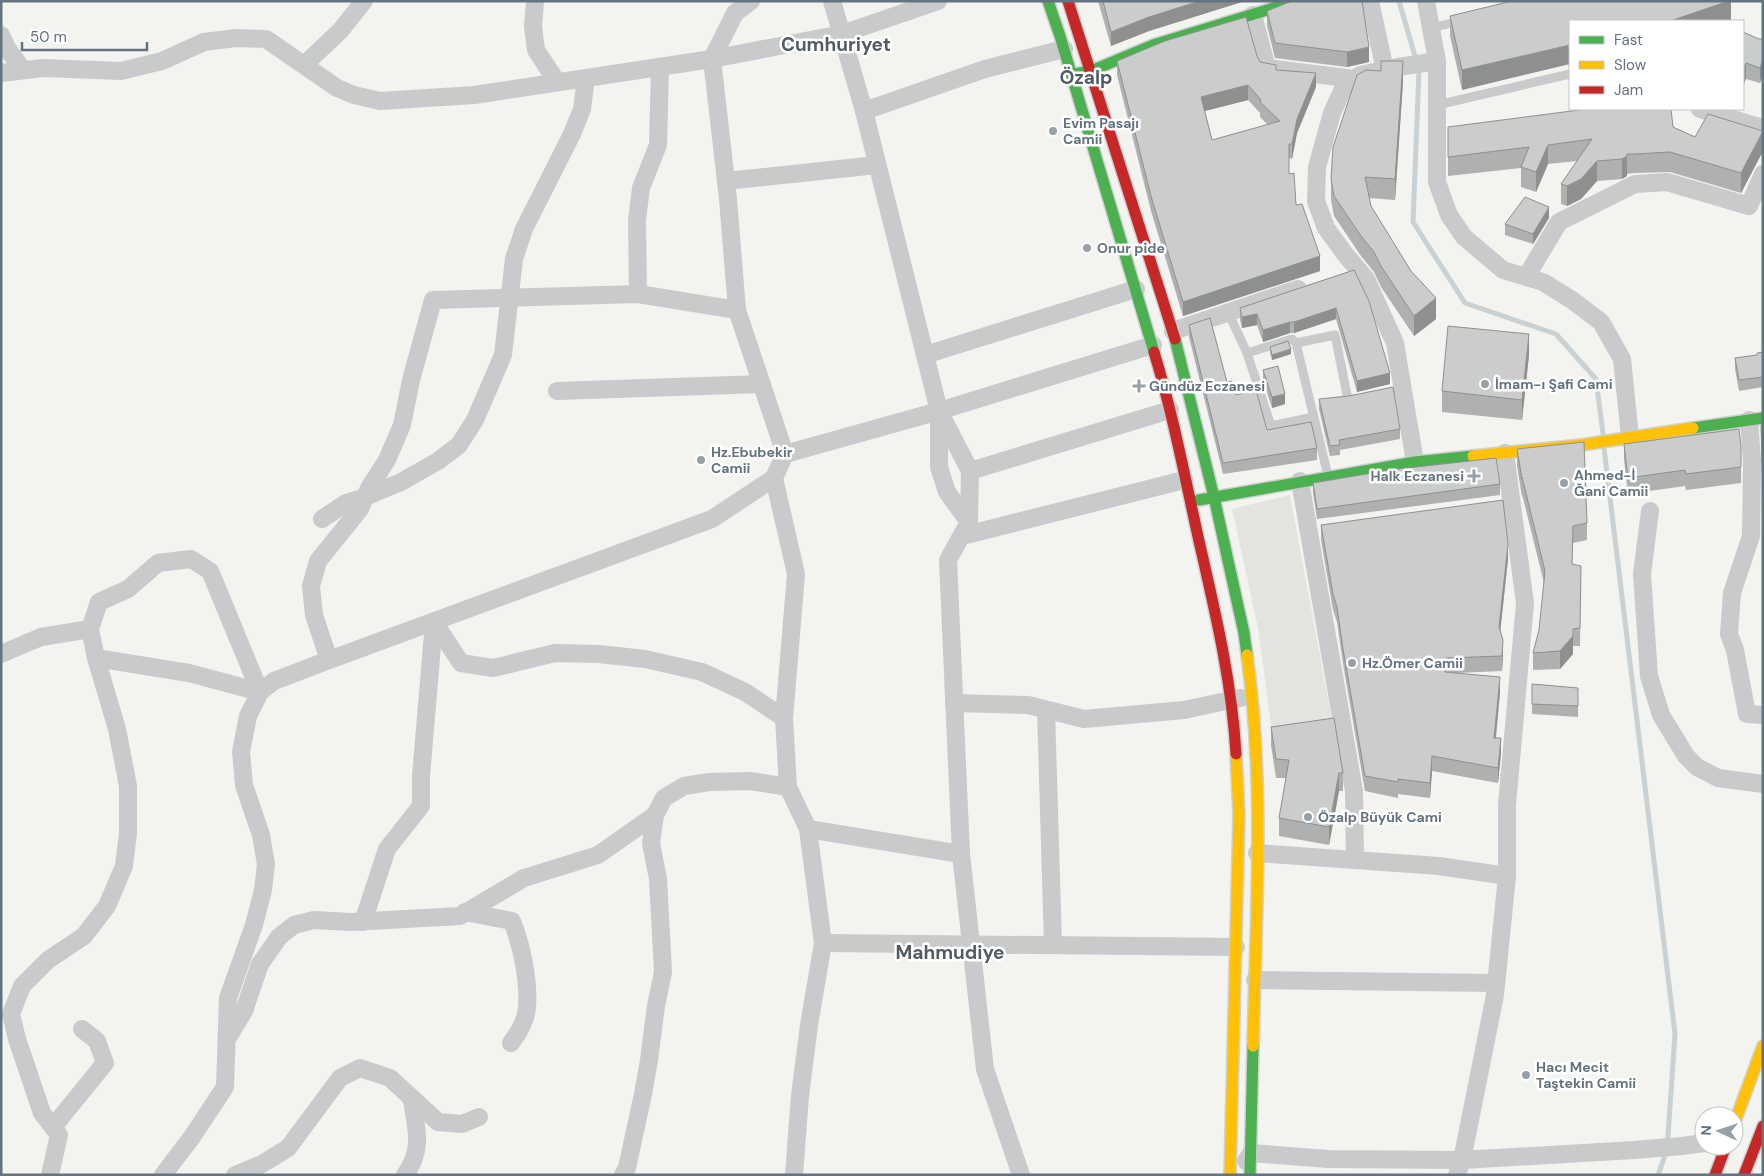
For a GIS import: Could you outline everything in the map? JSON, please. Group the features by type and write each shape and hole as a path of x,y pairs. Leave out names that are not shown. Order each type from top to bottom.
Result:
{"main road":[{"path":"1048,1 1153,345 1170,410 1221,640 1235,735 1239,815 1230,1175"},
{"path":"1068,1 1172,331 1214,497 1244,633 1253,697 1258,807 1250,1175"},
{"path":"1072,75 1091,71 1153,45 1296,1"},
{"path":"1190,502 1415,462 1581,445 1756,419"},
{"path":"1741,1106 1763,1046"},
{"path":"1744,1175 1763,1126"},
{"path":"1715,1175 1722,1156"}],"street":[{"path":"304,65 340,31 364,1"},
{"path":"535,1 533,26 536,50 557,82"},
{"path":"162,1175 192,1137 225,1087 228,998 254,925 266,864 261,835 244,785 241,752 248,716 260,692 274,681 329,660 712,520 774,478 785,454 737,310 726,181 712,59 732,7 751,1"},
{"path":"832,1 864,112 939,411 940,467 947,492 965,529"},
{"path":"1,73 43,68 121,71 162,60 204,42 236,38 266,39 337,88 354,95 380,101 474,95 712,59 842,34 938,1"},
{"path":"1370,1 1385,70"},
{"path":"1426,1 1437,61 1437,105 1441,133 1437,182 1449,215 1464,237 1503,270 1543,282 1572,300 1601,322 1622,359 1626,437"},
{"path":"1254,15 1267,68 1354,79"},
{"path":"1,35 7,48 23,70"},
{"path":"864,112 985,69 1064,49"},
{"path":"1415,462 1398,390 1395,343 1366,279 1326,228 1316,201 1316,167 1332,113 1344,89 1354,79 1360,75 1437,61"},
{"path":"638,294 637,220 642,188 658,145 660,67"},
{"path":"322,519 346,503 402,482 438,461 460,445 475,420 503,354 514,259 524,229 572,134 582,109 586,78"},
{"path":"1703,110 1763,128"},
{"path":"726,181 877,165"},
{"path":"1526,277 1559,222 1635,184 1666,182 1749,206 1763,174"},
{"path":"1339,276 1358,269"},
{"path":"1172,331 1312,285"},
{"path":"925,355 1136,289"},
{"path":"329,660 314,615 311,586 318,561 360,509 387,460 402,425 411,380 433,300 638,294 737,310"},
{"path":"785,454 939,411 1153,345"},
{"path":"557,391 762,384"},
{"path":"970,471 1170,410"},
{"path":"939,411 970,471 965,529 948,560 961,854 970,944 984,1069 1021,1175"},
{"path":"1756,419 1752,461 1750,536 1732,593 1729,634 1735,650 1746,714 1763,715"},
{"path":"1460,1167 1496,983 1507,876 1507,805 1525,603 1505,453"},
{"path":"774,478 796,574 784,718 788,787 808,829 822,943 800,1096 794,1175"},
{"path":"965,529 1184,480"},
{"path":"1300,481 1354,791 1356,860"},
{"path":"1492,506 1512,504"},
{"path":"1650,511 1642,574 1649,676 1662,715 1686,756 1697,768 1718,778 1763,784"},
{"path":"1308,531 1328,529"},
{"path":"50,1175 59,1135 42,1113 17,1039 11,1014 22,986 48,960 84,936 106,906 124,866 128,833 128,786 117,729 96,658 90,629 99,602 128,589 158,563 191,559 210,571 260,692"},
{"path":"434,622 461,662 493,668 555,654 600,654 645,659 702,672 745,692 784,718"},
{"path":"362,922 387,849 421,806 434,622"},
{"path":"1,654 41,637 90,629"},
{"path":"96,658 190,673 260,692"},
{"path":"954,704 1028,705 1084,719 1184,710 1253,697"},
{"path":"1046,710 1053,944"},
{"path":"623,1175 627,1168 643,1094 663,972 658,879 651,843 655,815 664,798 684,786 709,782 750,781 788,787"},
{"path":"226,1040 244,1011 260,964 279,937 294,925 314,920 362,922 460,916 524,878 598,854 655,815"},
{"path":"808,829 961,854"},
{"path":"1257,853 1439,866 1507,876"},
{"path":"465,912 512,922 518,936 526,977 527,1008 522,1028 511,1043"},
{"path":"822,943 1236,946"},
{"path":"1255,980 1496,983"},
{"path":"53,1128 105,1063 97,1041 82,1029"},
{"path":"235,1175 262,1164 288,1148 340,1078 360,1068 390,1078 438,1122 462,1124 479,1117"},
{"path":"405,1175 410,1169 419,1143 412,1100"},
{"path":"1238,1175 1251,1153 1460,1167 1694,1144"}],"lane":[{"path":"1431,28 1470,19"},
{"path":"1437,105 1569,74"},
{"path":"1228,312 1247,353 1272,426 1313,417"},
{"path":"1296,343 1335,335 1348,400 1366,396"},
{"path":"1247,353 1292,339 1296,343 1328,476"}],"shaded area":[{"path":"1290,495 1334,731 1273,740 1258,628 1232,509"}],"building":[{"path":"1103,1 1200,1 1149,17 1111,32"},
{"path":"1292,1 1362,1 1369,47 1347,52 1275,43 1267,11"},
{"path":"1512,1 1729,1 1673,20 1569,20 1569,45 1462,70 1450,16"},
{"path":"1246,17 1260,62 1276,65 1276,70 1316,73 1297,119 1292,144 1289,144 1289,174 1294,173 1296,205 1302,204 1320,256 1183,302 1151,196 1117,61 1165,41","holes":["1248,85 1261,100 1260,102 1280,121 1212,140 1201,97"]},
{"path":"1744,32 1763,39 1763,59 1760,68 1746,63 1744,68"},
{"path":"1381,61 1403,61 1395,179 1365,177 1371,206 1411,271 1436,298 1414,316 1374,252 1334,196 1331,179 1333,147 1357,75 1366,70 1381,71"},
{"path":"1579,110 1671,110 1673,127 1695,137 1708,114 1763,131 1741,173 1670,152 1627,154 1622,159 1597,161 1581,179 1567,186 1561,184 1592,139 1548,145 1536,172 1521,167 1529,147 1448,157 1448,127"},
{"path":"1525,197 1549,207 1533,234 1505,224"},
{"path":"1354,270 1369,301 1390,373 1357,381 1336,308 1263,330 1257,314 1242,317 1240,308"},
{"path":"1210,318 1227,382 1232,381 1236,395 1256,390 1267,430 1311,422 1317,448 1223,463 1189,325"},
{"name":"İmam-ı Şafi Cami","path":"1448,326 1529,334 1522,400 1442,391"},
{"path":"1288,341 1291,349 1272,355 1270,347"},
{"path":"1763,352 1763,377 1739,380 1735,358 1757,355 1757,353"},
{"path":"1278,366 1285,394 1272,397 1263,370"},
{"path":"1393,387 1400,429 1339,440 1340,445 1330,446 1319,399 1349,396"},
{"path":"1763,424 1763,462 1762,462 1761,425"},
{"path":"1739,429 1741,467 1686,474 1685,470 1628,478 1624,444"},
{"path":"1584,442 1587,523 1573,526 1572,564 1581,566 1580,628 1573,629 1573,636 1560,651 1533,653 1539,630 1545,571 1522,477 1522,479 1517,449"},
{"path":"1496,458 1500,484 1317,509 1313,483 1390,470"},
{"path":"1503,500 1508,544 1499,627 1503,640 1502,656 1446,658 1445,672 1500,677 1494,738 1501,738 1498,768 1432,756 1430,783 1398,779 1398,782 1365,776 1337,607 1321,525"},
{"path":"1532,684 1578,688 1578,706 1532,704"},
{"path":"1334,718 1343,773 1339,773 1329,827 1279,818 1289,760 1276,759 1271,727"}],"waterway":[{"path":"1399,1 1419,70 1413,222 1465,303 1556,334 1596,379 1603,434"},
{"path":"1604,448 1675,1034 1667,1150 1658,1175"}],"traffic: fast":[{"path":"1048,1 1154,352"},
{"path":"1075,74 1091,71 1153,45 1296,1"},
{"path":"1175,339 1214,497 1244,633 1247,655"},
{"path":"1693,428 1763,418"},
{"path":"1199,500 1415,462 1473,456"},
{"path":"1250,1175 1253,1046"}],"traffic: slow":[{"path":"1473,456 1581,445 1693,428"},
{"path":"1247,655 1253,704 1258,801 1253,1046"},
{"path":"1230,1175 1239,815 1236,754"},
{"path":"1741,1106 1763,1046"}],"traffic: jam":[{"path":"1068,1 1175,339"},
{"path":"1154,352 1173,422 1217,620 1231,700 1236,754"},
{"path":"1744,1175 1763,1126"},
{"path":"1715,1175 1722,1156"}],"place":[{"name":"Evim Pasajı Camii","path":"1053,131"},
{"name":"Onur pide","path":"1087,248"},
{"name":"İmam-ı Şafi Cami","path":"1485,384"},
{"name":"Gündüz Eczanesi","path":"1139,386"},
{"name":"Hz.Ebubekir Camii","path":"701,460"},
{"name":"Halk Eczanesi","path":"1474,476"},
{"name":"Ahmed-İ Ğani Camii","path":"1564,483"},
{"name":"Hz.Ömer Camii","path":"1352,663"},
{"name":"Özalp Büyük Cami","path":"1308,817"},
{"name":"Hacı Mecit Taştekin Camii","path":"1526,1075"}],"district":[{"name":"Cumhuriyet","path":"836,44"},
{"name":"Özalp","path":"1086,77"},
{"name":"Mahmudiye","path":"950,952"}]}
